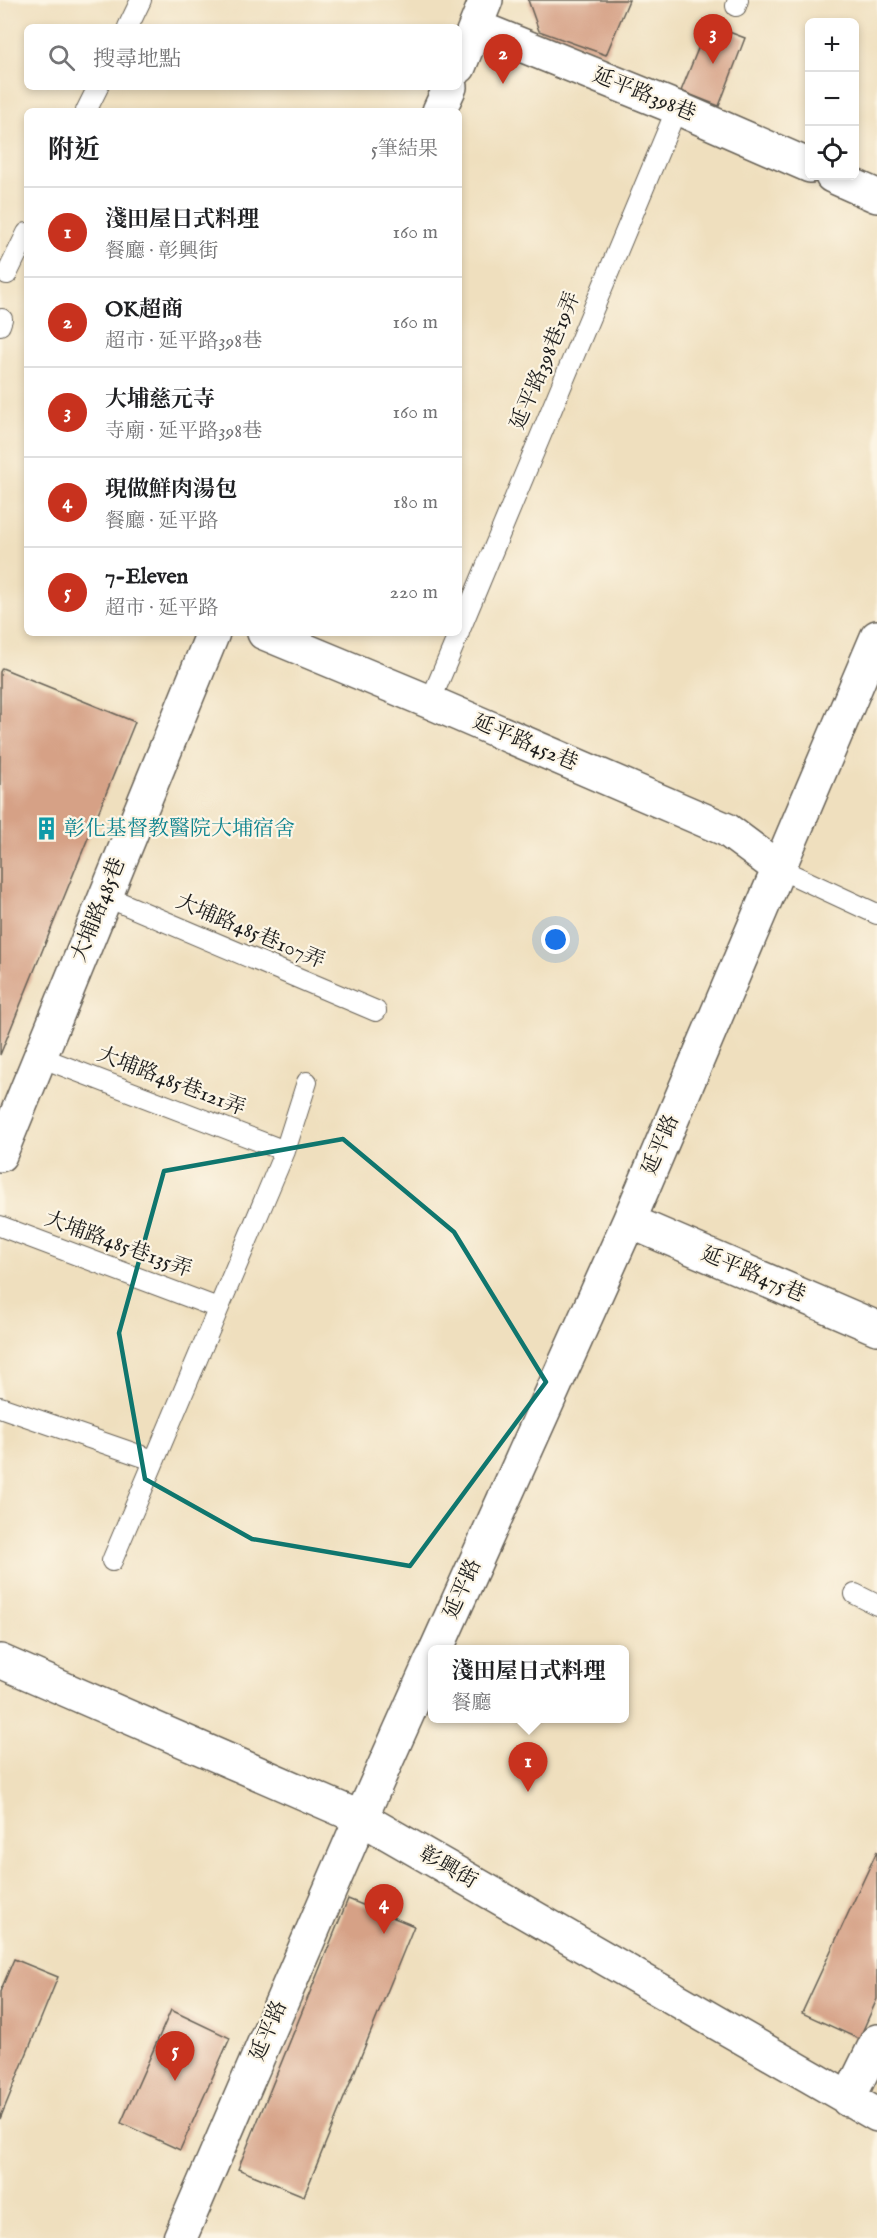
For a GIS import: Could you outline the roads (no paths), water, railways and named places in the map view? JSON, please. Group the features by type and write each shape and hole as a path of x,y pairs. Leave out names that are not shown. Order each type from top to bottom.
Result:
{"street":[{"path":"462,60 482,14"},
{"name":"延平路398巷","path":"482,14 677,108 805,164"},
{"path":"440,108 449,90"},
{"path":"841,180 877,196"},
{"name":"大埔路485巷","path":"0,1155 212,636"},
{"name":"延平路452巷","path":"271,636 727,830 778,868"},
{"name":"延平路","path":"438,1645 629,1221 877,637"},
{"name":"延平路475巷","path":"629,1221 877,1328"},
{"name":"彰興街","path":"0,1661 361,1818 877,2115"},
{"name":"延平路","path":"180,2238 428,1668"},
{"path":"848,2100 877,2041"}],"lane":[{"path":"129,24 141,0"},
{"path":"88,108 97,90"},
{"name":"延平路398巷19弄","path":"462,626 677,108"},
{"path":"7,274 24,239"},
{"name":"延平路398巷19弄","path":"430,702 458,636"},
{"path":"778,868 877,914"},
{"name":"大埔路485巷107弄","path":"105,896 376,1011"},
{"name":"大埔路485巷121弄","path":"40,1057 285,1151"},
{"path":"112,1561 285,1151 307,1082"},
{"name":"大埔路485巷135弄","path":"0,1226 218,1308"},
{"path":"0,1407 153,1460"},
{"path":"855,1594 877,1605"}],"place":[{"name":"大埔慈元寺","path":"713,64"},
{"name":"OK超商","path":"503,84"},
{"name":"彰化基督教醫院大埔宿舍","path":"46,829"},
{"name":"淺田屋日式料理","path":"528,1792"},
{"name":"現做鮮肉湯包","path":"384,1934"},
{"name":"7-Eleven","path":"175,2081"}]}
